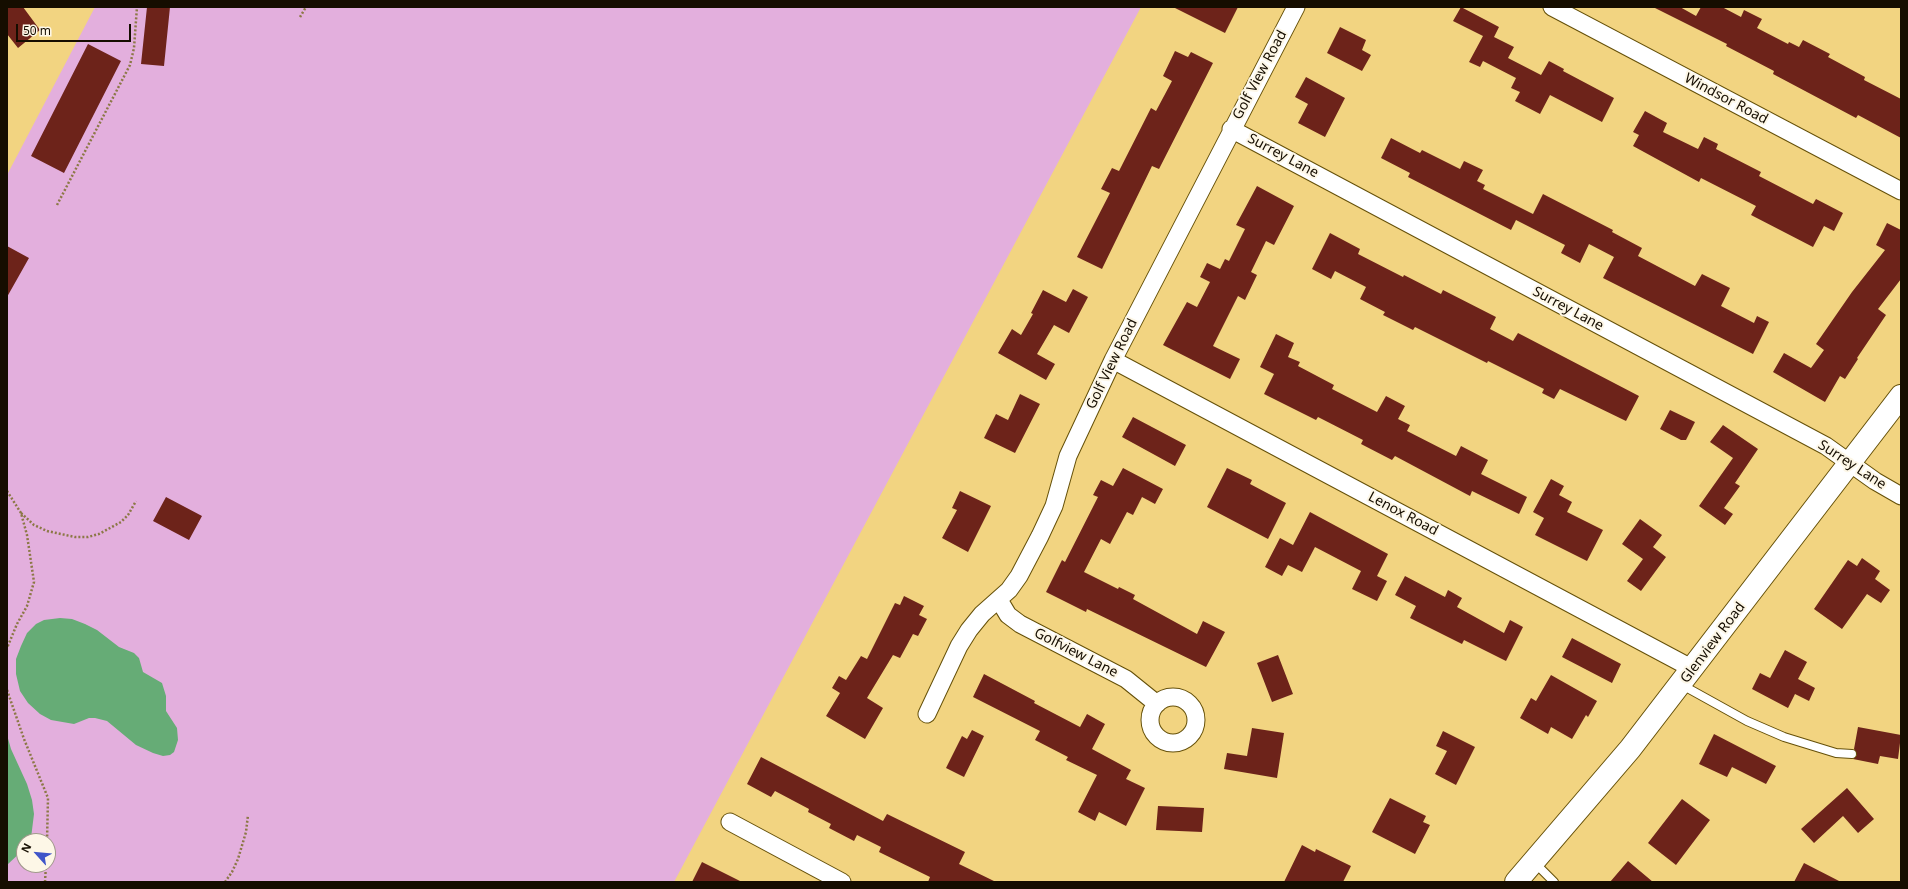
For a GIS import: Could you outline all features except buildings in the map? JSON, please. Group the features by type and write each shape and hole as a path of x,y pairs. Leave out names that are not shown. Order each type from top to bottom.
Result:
{"main road":[{"name":"Glenview Road","path":"1516,882 1630,749 1687,677 1901,396"}],"street":[{"name":"Golf View Road","path":"928,714 959,646 968,630 982,614 999,600 1019,576 1040,536 1054,506 1068,456 1113,360 1231,129 1296,7"},
{"name":"Windsor Road","path":"1552,7 1901,192"},
{"name":"Surrey Lane","path":"1231,129 1826,446 1874,481 1901,496"},
{"name":"Lenox Road","path":"1113,360 1687,677"},
{"name":"Golfview Lane","path":"999,600 1008,615 1020,624 1126,679 1156,704"},
{"path":"730,822 842,882"}],"lane":[{"path":"1687,677 1747,721 1784,737 1829,751 1852,754"},
{"path":"1534,862 1554,882"}],"path":[{"path":"57,205 130,65 134,48 137,7"},
{"path":"300,17 306,7"},
{"path":"7,491 21,513 34,525 47,531 75,537 88,537 99,534 121,522 128,515 136,501"},
{"path":"7,648 17,624 27,606 34,582 27,535 21,513"},
{"path":"7,690 24,739 48,798 48,833"},
{"path":"225,882 232,872 240,852 246,832 248,815"}],"shaded area":[{"path":"95,7 1141,7 674,882 7,882 7,175"},
{"path":"60,618 72,619 85,624 97,630 119,647 134,653 139,658 143,672 162,683 166,696 166,711 177,728 178,740 174,752 170,755 163,756 153,753 136,745 107,721 89,718 74,724 51,720 40,714 28,703 20,691 16,674 16,659 27,633 36,624 44,620"},
{"path":"7,735 11,749 27,784 32,800 34,814 32,833 16,833 16,857 7,865"}]}
